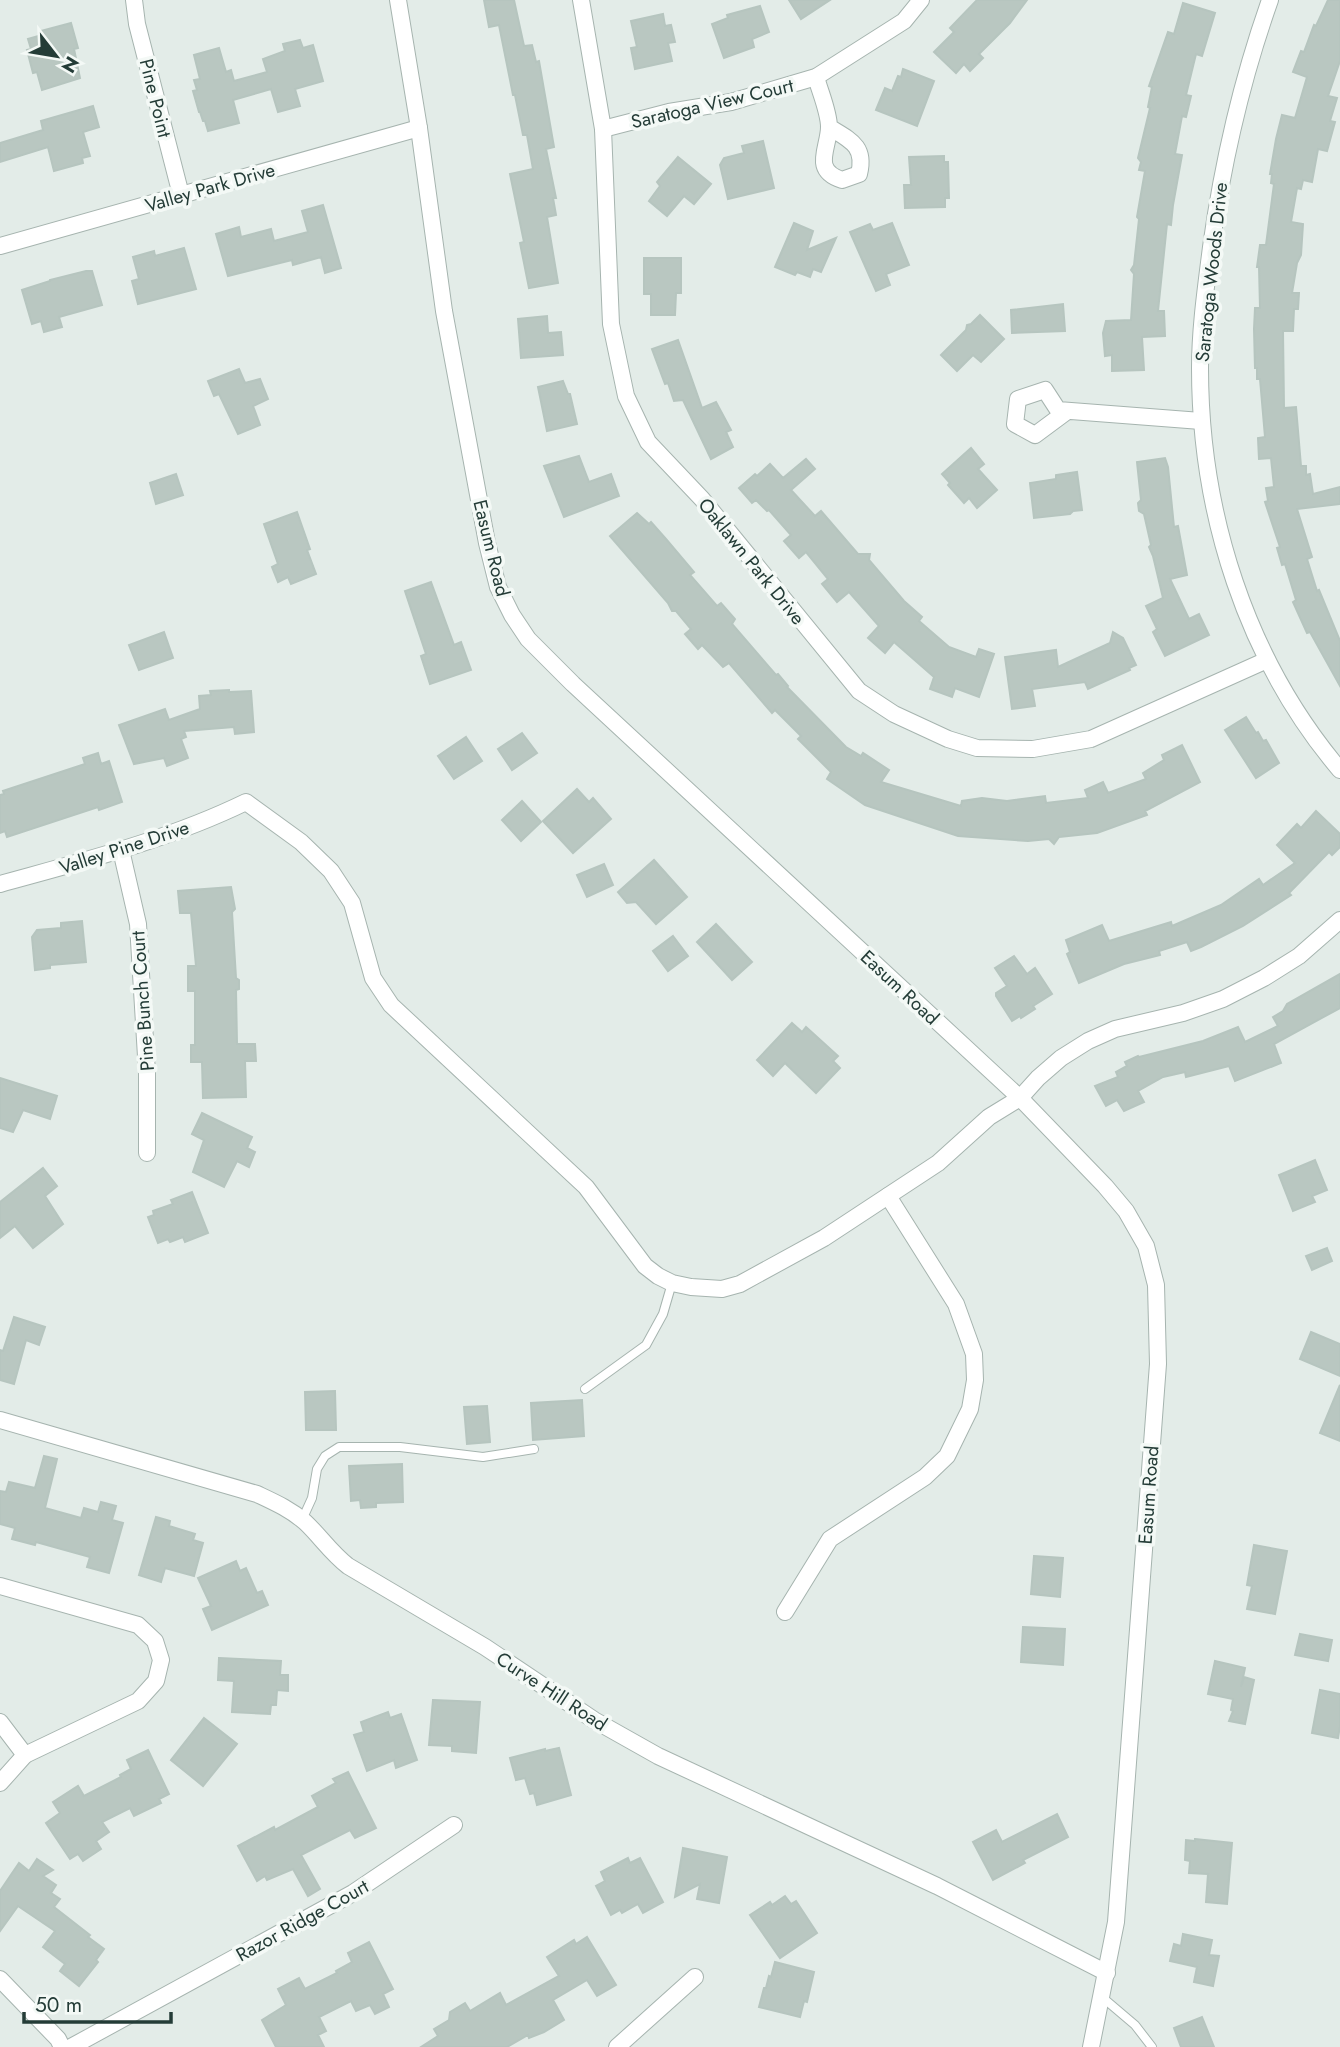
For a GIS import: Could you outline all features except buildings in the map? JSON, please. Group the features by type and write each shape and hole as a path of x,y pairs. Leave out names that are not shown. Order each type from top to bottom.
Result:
{"street":[{"name":"Pine Point","path":"135,0 137,23 181,195"},
{"name":"Easum Road","path":"398,0 444,311 487,543 498,587 512,615 528,639 573,684 1020,1098 1089,1167 1126,1211 1146,1245 1156,1284 1157,1378 1116,1922 1091,2047"},
{"name":"Oaklawn Park Drive","path":"581,0 603,129 611,324 626,396 648,442 702,499 859,691 894,714 958,742 977,748 1033,749 1091,739 1268,660"},
{"name":"Saratoga View Court","path":"603,129 670,111 731,102 816,77 904,21 921,0"},
{"name":"Saratoga Woods Drive","path":"1270,0 1233,118 1219,186 1203,312 1201,421 1211,495 1223,548 1244,610 1299,715 1340,770"},
{"path":"816,77 829,127"},
{"name":"Valley Park Drive","path":"0,246 419,128"},
{"path":"1066,412 1035,435 1015,424 1018,399 1045,390 1058,410 1201,421"},
{"name":"Valley Pine Drive","path":"0,884 121,850 214,818 246,802 301,842 331,871 352,903 373,978 391,1005 586,1187 645,1266 672,1283"},
{"name":"Pine Bunch Court","path":"121,850 138,924 147,1073 146,1153"},
{"path":"672,1283 707,1289 722,1289 740,1284 824,1238 938,1163 989,1117 1020,1098 1053,1064 1088,1041 1115,1029 1183,1013 1223,999 1299,956 1340,920"},
{"path":"785,1612 830,1539 925,1477 947,1456 970,1409 975,1380 974,1354 964,1323 956,1304 888,1196"},
{"name":"Curve Hill Road","path":"0,1420 257,1494 282,1505 302,1520 348,1566 485,1647 626,1739 937,1886 1107,1973"},
{"path":"0,1586 138,1625 155,1641 161,1660 156,1681 138,1700 25,1755 0,1783"},
{"path":"0,1722 25,1755"},
{"name":"Razor Ridge Court","path":"71,2047 353,1893 454,1825"},
{"path":"617,2047 695,1977"},
{"path":"0,1979 58,2039 62,2047"}],"lane":[{"path":"585,1389 646,1345 663,1314 672,1283"},
{"path":"302,1520 312,1498 317,1469 325,1456 339,1447 400,1447 483,1457 534,1449"},
{"path":"1102,1997 1135,2025 1152,2047"}]}
